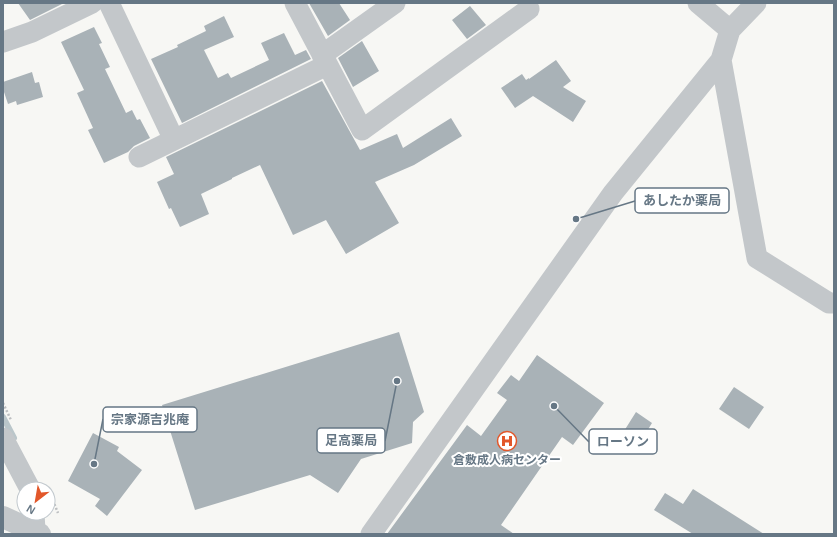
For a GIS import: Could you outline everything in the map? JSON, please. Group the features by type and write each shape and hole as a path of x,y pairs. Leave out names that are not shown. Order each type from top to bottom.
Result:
{"street":[{"path":"3,42 32,32 92,3"},
{"path":"109,3 174,140"},
{"path":"295,3 362,130 529,9"},
{"path":"139,157 324,60 395,3"},
{"path":"698,3 730,30"},
{"path":"371,534 613,193 721,60 730,30 756,3"},
{"path":"721,60 757,258 829,303 834,303"},
{"path":"3,438 26,481"},
{"path":"3,517 36,526"}],"building":[{"path":"18,3 64,3 30,20"},
{"path":"309,3 339,3 350,20 328,36"},
{"path":"470,6 486,25 467,39 452,20"},
{"path":"224,16 234,37 204,50 218,78 228,73 231,78 269,60 261,43 284,33 295,55 306,50 311,59 182,123 151,59 178,47 177,45 206,31 204,26"},
{"path":"94,27 102,43 99,44 110,67 105,69 126,113 132,110 137,120 140,119 150,138 134,146 128,152 104,163 88,130 93,128 77,93 84,90 61,42"},
{"path":"362,41 379,71 353,87 338,58"},
{"path":"556,60 571,81 563,87 586,101 573,122 533,96 515,108 501,88 522,74 526,80 529,79"},
{"path":"32,72 35,83 39,82 43,97 17,105 16,101 8,104 3,89 3,82"},
{"path":"322,81 360,150 397,134 403,148 451,118 462,136 414,165 375,182 399,223 346,254 326,220 293,235 260,165 201,194 209,214 180,227 171,208 169,209 157,182 174,174 166,157"},
{"path":"399,332 424,412 413,422 412,443 361,459 338,493 310,475 195,510 162,405"},
{"name":"倉敷成人病センター","path":"537,355 604,403 573,445 562,437 501,525 514,534 387,534 467,425 481,436 507,400 497,393 511,375 519,381"},
{"path":"734,387 764,407 749,429 719,409"},
{"path":"636,412 652,423 636,449 619,439"},
{"path":"93,433 119,447 117,451 142,470 107,516 95,506 100,499 68,481"},
{"path":"693,489 764,534 693,534 654,510 665,493 683,504"}],"waterway":[{"path":"3,417 14,438"}],"place":[{"name":"あしたか薬局","path":"576,219"},
{"name":"足高薬局","path":"397,381"},
{"name":"ローソン","path":"554,406"},
{"name":"倉敷成人病センター","path":"507,441"},
{"name":"宗家源吉兆庵","path":"94,464"}]}
